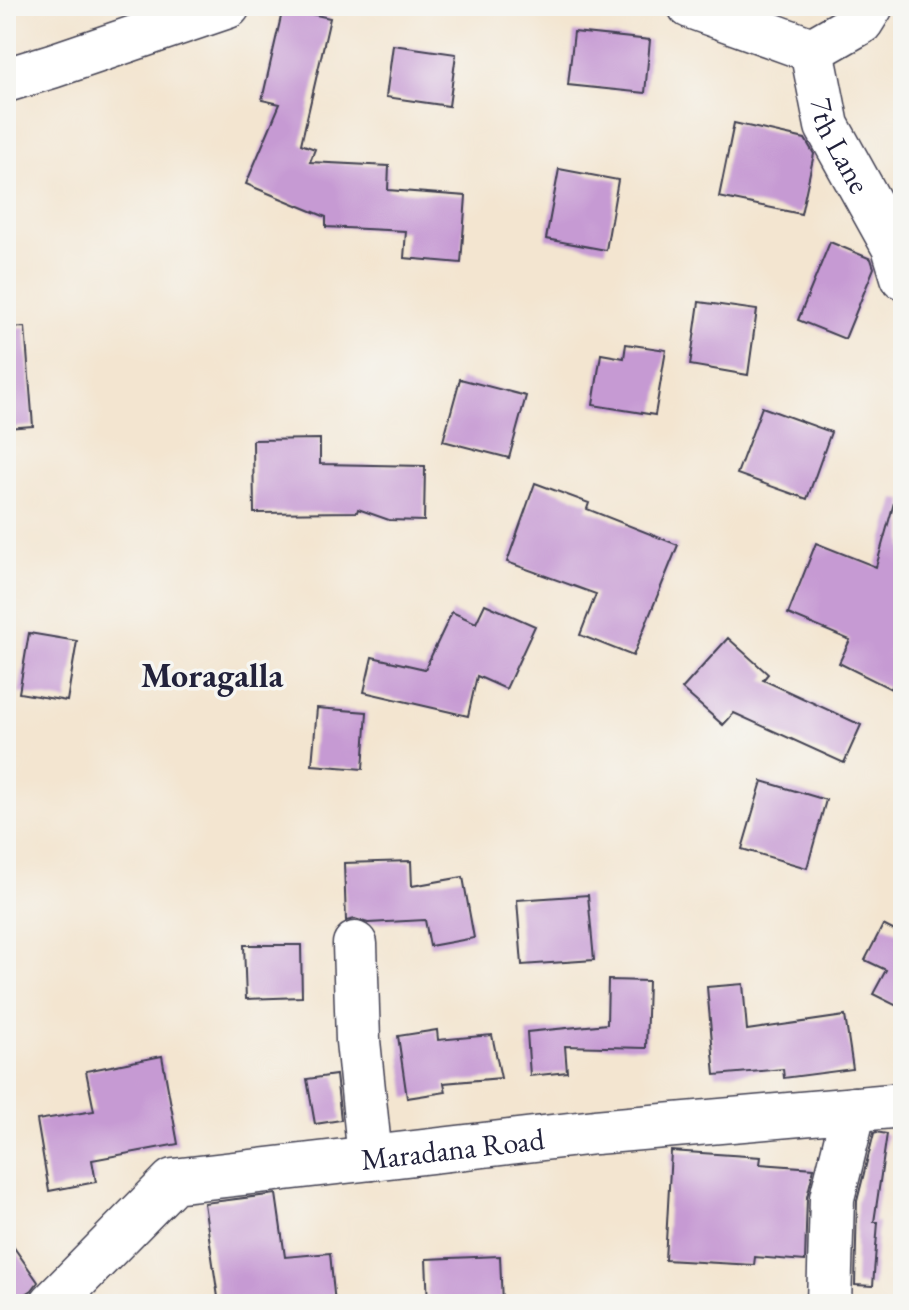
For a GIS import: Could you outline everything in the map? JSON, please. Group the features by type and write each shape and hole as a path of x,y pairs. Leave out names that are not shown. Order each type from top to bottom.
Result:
{"street":[{"path":"6,80 228,6"},
{"path":"690,6 812,50 861,22 871,6"},
{"name":"7th Lane","path":"812,50 827,126 894,247 903,277"},
{"path":"355,944 358,1041 370,1158"},
{"name":"Maradana Road","path":"52,1304 173,1181 595,1132 903,1105"},
{"path":"829,1304 832,1198 854,1109"}],"building":[{"path":"283,8 330,18 301,144 315,149 310,162 389,166 388,190 466,196 461,263 404,258 406,231 326,227 326,217 246,184 280,104 262,100"},
{"path":"574,32 650,40 645,93 568,85"},
{"path":"393,45 456,54 449,106 386,97"},
{"path":"734,123 805,139 814,154 801,214 719,197"},
{"path":"559,169 618,180 606,250 546,239"},
{"path":"830,242 871,259 874,268 845,339 798,320"},
{"path":"699,302 757,310 748,375 690,365"},
{"path":"25,327 33,426 6,428 6,328"},
{"path":"626,344 666,350 655,415 593,405 601,354 624,358"},
{"path":"460,379 526,396 509,458 443,441"},
{"path":"762,407 831,432 807,499 737,474"},
{"path":"320,439 320,464 425,466 424,521 389,520 358,509 357,512 254,513 253,440"},
{"path":"535,483 589,503 587,509 678,545 633,656 580,635 596,594 507,562"},
{"path":"895,499 903,500 903,664 891,689 839,663 850,640 788,614 816,543 876,567"},
{"path":"485,604 535,626 506,689 477,676 468,716 364,692 372,657 425,669 452,612 476,623"},
{"path":"29,633 77,641 67,701 19,693"},
{"path":"728,638 768,674 763,680 861,725 844,763 734,713 723,725 682,689"},
{"path":"317,708 367,712 363,769 312,765"},
{"path":"762,781 826,800 807,868 742,849"},
{"path":"411,861 412,886 463,877 474,938 430,946 425,920 346,921 344,863"},
{"path":"588,895 594,960 522,965 517,900"},
{"path":"883,925 903,935 903,1009 873,994 886,970 865,960"},
{"path":"244,945 301,945 302,997 246,999"},
{"path":"608,980 648,981 646,1048 565,1046 567,1072 530,1076 527,1032 607,1024"},
{"path":"743,984 747,1030 845,1016 853,1069 784,1078 783,1069 715,1075 707,987"},
{"path":"437,1030 438,1040 492,1035 501,1078 444,1083 446,1092 407,1098 398,1036"},
{"path":"162,1056 178,1144 92,1160 96,1182 49,1191 37,1120 94,1111 86,1071"},
{"path":"336,1075 341,1120 315,1124 307,1079"},
{"path":"876,1132 887,1134 874,1222 878,1222 873,1286 855,1285 857,1201"},
{"path":"671,1151 761,1157 760,1164 814,1168 807,1197 805,1261 755,1257 754,1265 665,1260"},
{"path":"276,1194 285,1257 330,1253 335,1304 219,1304 204,1203"},
{"path":"6,1236 38,1282 32,1290 11,1304 6,1304"},
{"path":"500,1256 502,1304 428,1304 426,1259"}],"district":[{"name":"Moragalla","path":"212,675"}]}
